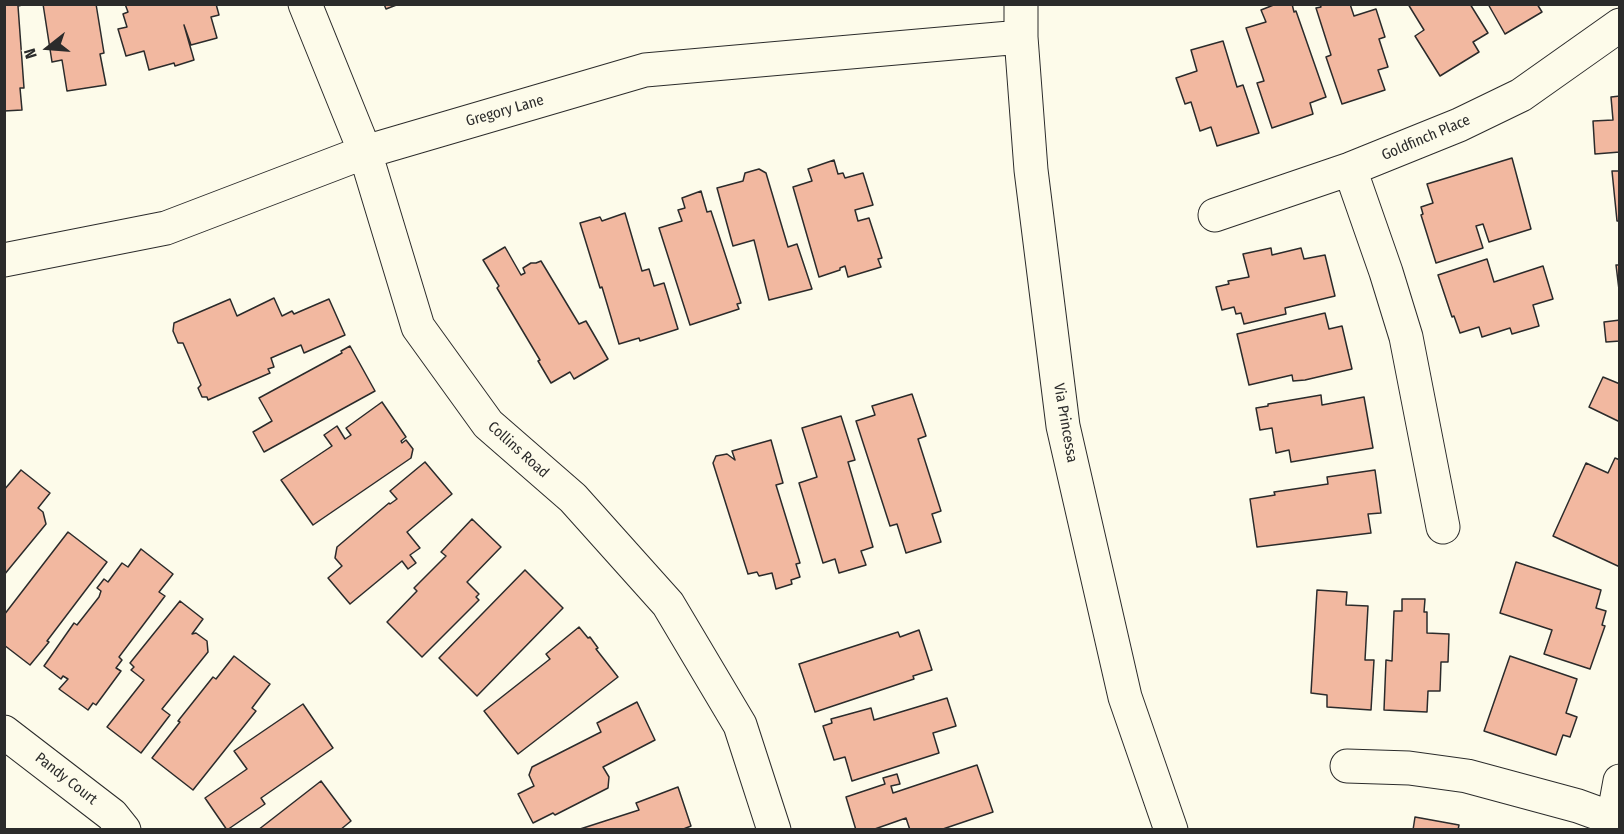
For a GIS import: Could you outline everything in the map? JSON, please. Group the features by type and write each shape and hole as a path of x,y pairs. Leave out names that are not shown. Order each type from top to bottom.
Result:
{"street":[{"name":"Collins Road","path":"304,4 365,152 418,327 488,424 573,498 668,604 740,725 774,830"},
{"name":"Via Princessa","path":"1021,4 1021,38 1031,170 1063,426 1125,698 1171,830"},
{"name":"Goldfinch Place","path":"1215,215 1350,169 1459,125 1521,95 1620,26"},
{"name":"Gregory Lane","path":"4,260 166,228 365,152 645,70 1021,38"},
{"path":"1350,169 1406,337 1443,527"},
{"name":"Pandy Court","path":"4,732 112,815 124,830"},
{"path":"1347,766 1409,768 1467,776 1578,806 1611,824 1620,781"}],"building":[{"path":"4,4 27,4 18,6 24,88 20,88 22,110 4,111"},
{"path":"43,4 96,4 104,53 100,54 106,85 67,91 62,60 52,62"},
{"path":"125,4 216,4 219,15 211,17 217,38 191,45 184,25 194,60 149,70 144,51 126,56 118,29 127,27 123,14 128,12"},
{"path":"384,4 399,4 386,9"},
{"path":"1276,4 1292,4 1294,12 1296,11 1326,97 1310,103 1313,114 1272,128 1257,83 1264,81 1246,28 1266,22 1261,10"},
{"path":"1320,4 1350,4 1354,16 1376,9 1385,37 1379,39 1388,67 1378,70 1385,90 1342,104 1326,57 1331,55 1316,8 1321,7"},
{"path":"1408,4 1470,4 1488,33 1473,42 1479,52 1440,76 1415,36 1424,30"},
{"path":"1488,4 1537,4 1542,12 1505,34"},
{"path":"1223,41 1237,87 1243,85 1259,133 1217,146 1211,127 1200,131 1191,102 1185,104 1176,78 1197,71 1191,50"},
{"path":"1620,96 1620,152 1595,154 1593,121 1613,120 1611,97"},
{"path":"1512,158 1531,229 1489,242 1483,224 1476,226 1483,248 1436,263 1421,215 1423,214 1421,207 1433,203 1427,184"},
{"path":"834,160 838,174 843,173 845,178 863,173 873,205 855,210 858,221 869,218 882,258 878,259 881,267 848,277 845,266 819,277 793,187 812,181 808,169"},
{"path":"759,169 766,173 788,247 797,244 812,289 769,300 754,240 733,246 717,188 743,181 745,173"},
{"path":"1612,171 1620,171 1620,221 1617,221"},
{"path":"701,191 707,212 711,211 741,303 737,304 739,309 690,325 659,228 682,221 678,210 685,208 682,198"},
{"path":"625,213 642,271 649,269 654,286 664,283 678,329 640,341 639,338 619,344 580,223 600,217 602,221"},
{"path":"505,247 521,275 525,273 523,268 541,261 579,324 586,321 608,359 574,379 570,372 551,383 483,260"},
{"path":"1271,248 1272,255 1301,248 1304,259 1325,255 1335,296 1285,308 1286,314 1244,324 1241,313 1236,314 1234,307 1222,310 1216,287 1229,284 1228,281 1249,277 1243,254"},
{"path":"1487,259 1494,282 1543,266 1553,299 1533,305 1539,326 1512,334 1510,328 1482,337 1479,327 1460,333 1454,316 1452,317 1438,275"},
{"path":"1616,265 1620,265 1620,298"},
{"path":"274,298 282,316 292,311 294,314 329,299 345,335 304,353 301,345 271,358 274,367 268,369 270,373 208,400 207,397 202,397 198,388 201,385 183,343 178,343 173,331 174,323 230,299 237,316"},
{"path":"1325,313 1329,329 1342,326 1352,369 1305,380 1293,381 1292,375 1249,385 1237,334"},
{"path":"1620,320 1620,341 1606,342 1604,322"},
{"path":"350,346 375,391 264,452 253,432 272,421 259,398 342,353 341,351"},
{"path":"1603,377 1620,384 1620,422 1589,407"},
{"path":"912,394 926,436 918,439 941,511 932,514 941,542 906,553 897,524 890,526 856,421 875,415 872,406"},
{"path":"1321,395 1322,405 1364,397 1373,448 1291,462 1289,450 1276,453 1272,428 1260,430 1256,408"},
{"path":"382,402 406,437 401,441 402,443 406,440 413,449 411,458 313,525 281,480 332,446 324,435 337,426 345,439 351,435 346,428"},
{"path":"841,416 855,460 848,462 873,547 861,551 866,565 839,573 835,559 823,563 799,483 817,477 802,428"},
{"path":"771,440 783,483 776,485 800,563 796,564 800,577 791,580 792,584 776,589 772,573 759,576 757,572 748,574 713,463 716,456 727,454 735,460 732,451"},
{"path":"1615,458 1620,460 1620,567 1553,536 1586,463 1608,473"},
{"path":"425,462 452,494 407,532 420,548 410,555 416,563 408,569 402,561 350,604 328,578 342,566 335,558 337,547 389,503 397,499 390,491"},
{"path":"21,470 50,493 38,508 43,512 46,524 4,575 4,490"},
{"path":"1375,470 1381,513 1368,514 1371,533 1257,547 1250,499 1275,495 1274,492 1328,484 1327,477"},
{"path":"472,519 501,547 467,582 479,594 476,597 479,600 422,657 387,622 417,591 414,588 446,556 441,552"},
{"path":"68,532 107,562 30,665 4,645 4,615"},
{"path":"141,549 173,574 159,592 165,596 119,657 122,660 116,668 121,671 96,705 93,703 88,710 59,689 68,679 63,676 61,679 44,666 74,623 77,625 99,597 101,591 97,588 104,579 108,582 122,563 128,567"},
{"path":"1516,562 1601,590 1596,608 1606,611 1602,625 1605,626 1590,669 1544,654 1552,630 1500,613"},
{"path":"525,570 563,608 477,696 439,658"},
{"path":"1317,590 1347,592 1346,605 1368,606 1365,660 1374,660 1371,710 1327,707 1327,695 1311,693"},
{"path":"1402,599 1425,599 1427,633 1449,634 1448,662 1441,662 1440,691 1428,691 1427,712 1384,710 1386,660 1392,661 1394,611 1402,611"},
{"path":"180,601 203,619 192,634 196,633 207,641 208,652 162,709 170,715 141,753 107,727 144,680 131,670 134,667 130,663"},
{"path":"579,627 588,638 590,637 598,648 596,649 618,677 518,754 484,711 550,659 546,654"},
{"path":"919,630 932,670 913,676 914,679 815,712 799,664 898,632 900,637"},
{"path":"234,656 270,684 252,708 256,711 193,790 152,758 213,677 216,679"},
{"path":"1510,656 1577,679 1566,713 1577,717 1570,737 1563,735 1556,755 1484,731"},
{"path":"947,698 956,726 933,733 939,753 852,781 845,757 834,760 823,726 832,723 831,719 871,708 874,720"},
{"path":"637,702 655,740 603,767 609,777 608,788 555,815 553,813 533,823 518,794 534,786 529,775 532,767 601,732 597,723"},
{"path":"303,704 333,748 261,798 265,804 227,830 205,798 247,769 234,751"},
{"path":"977,765 993,812 940,830 910,830 906,818 872,830 856,830 846,797 885,784 883,778 897,774 900,784 891,786 893,793"},
{"path":"321,781 351,821 340,830 258,830"},
{"path":"678,787 691,826 681,830 577,830 639,810 636,803"},
{"path":"1415,817 1459,825 1458,830 1413,830"}]}
